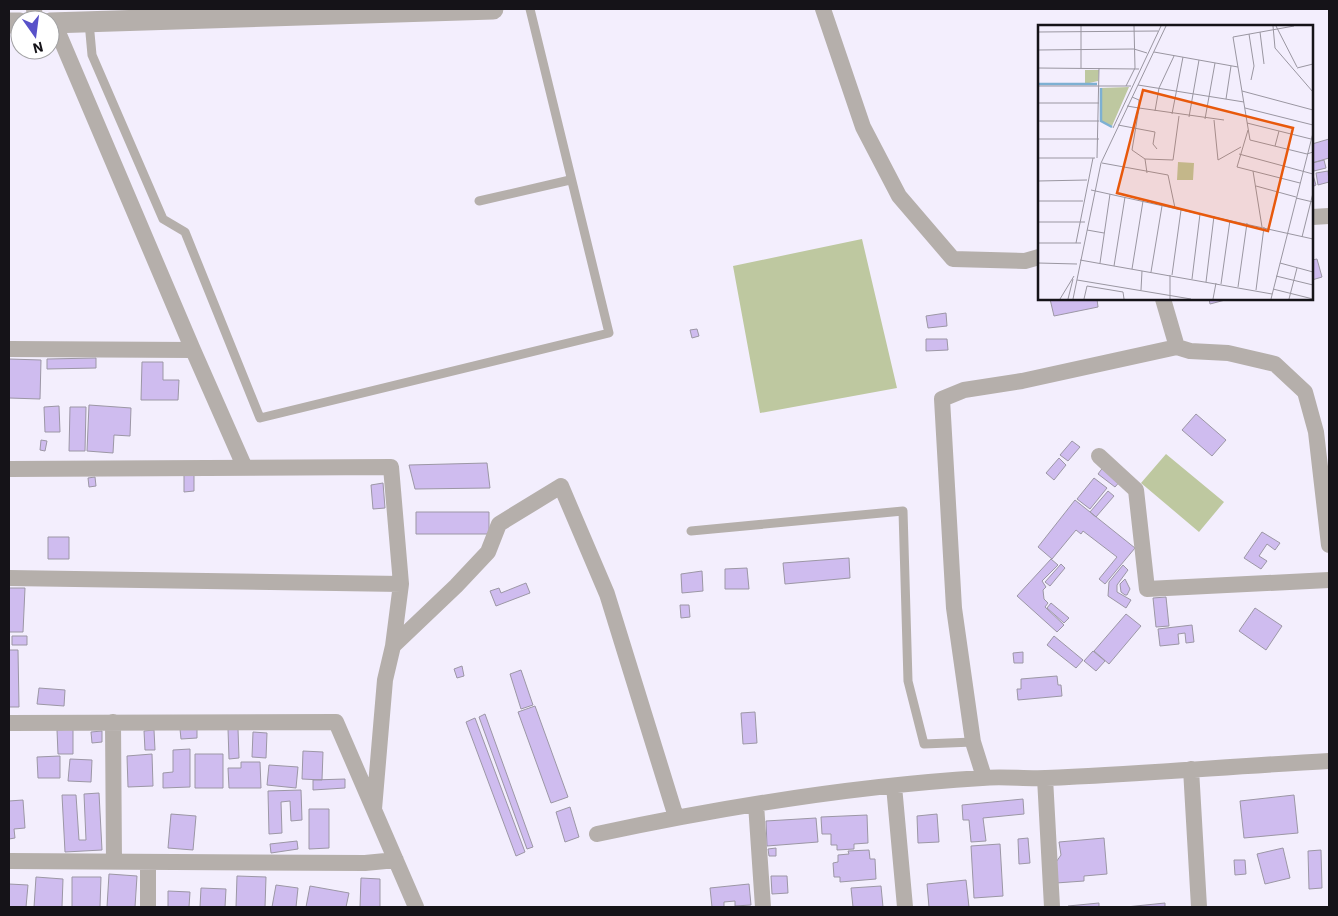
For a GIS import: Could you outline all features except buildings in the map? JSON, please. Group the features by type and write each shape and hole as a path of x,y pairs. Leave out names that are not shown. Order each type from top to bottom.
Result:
{"street":[{"path":"60,22 89,22 191,14 493,9"},
{"path":"823,9 863,127 899,196 953,259 1025,261 1038,257"},
{"path":"60,53 245,468"},
{"path":"1313,217 1329,216"},
{"path":"1163,300 1177,347"},
{"path":"984,777 973,742 954,608 942,399 964,390 1022,381 1177,347 1190,351 1228,353 1275,364 1305,392 1316,432 1329,545"},
{"path":"9,349 193,350"},
{"path":"1100,456 1136,490 1147,589 1329,580"},
{"path":"9,469 391,467 401,584 393,646 385,680 374,809"},
{"path":"393,646 456,586 488,552 499,524 561,486 607,594 676,817"},
{"path":"9,578 401,584"},
{"path":"9,722 336,722 416,907"},
{"path":"113,722 114,862"},
{"path":"597,834 676,817 756,804 894,786 984,777 1045,778 1329,761"},
{"path":"1191,769 1199,907"},
{"path":"1045,778 1052,907"},
{"path":"894,786 905,907"},
{"path":"756,804 763,907"},
{"path":"9,861 365,864 396,860"},
{"path":"148,862 148,907"}],"lane":[{"path":"89,22 92,55 163,219 185,232 260,418 609,333 570,180 530,9"},
{"path":"479,201 570,180"},
{"path":"691,530 903,511 908,681 924,744 973,742"}],"green space":[{"path":"862,239 897,388 760,413 733,266"},
{"path":"1166,454 1224,502 1199,532 1141,483"}]}
